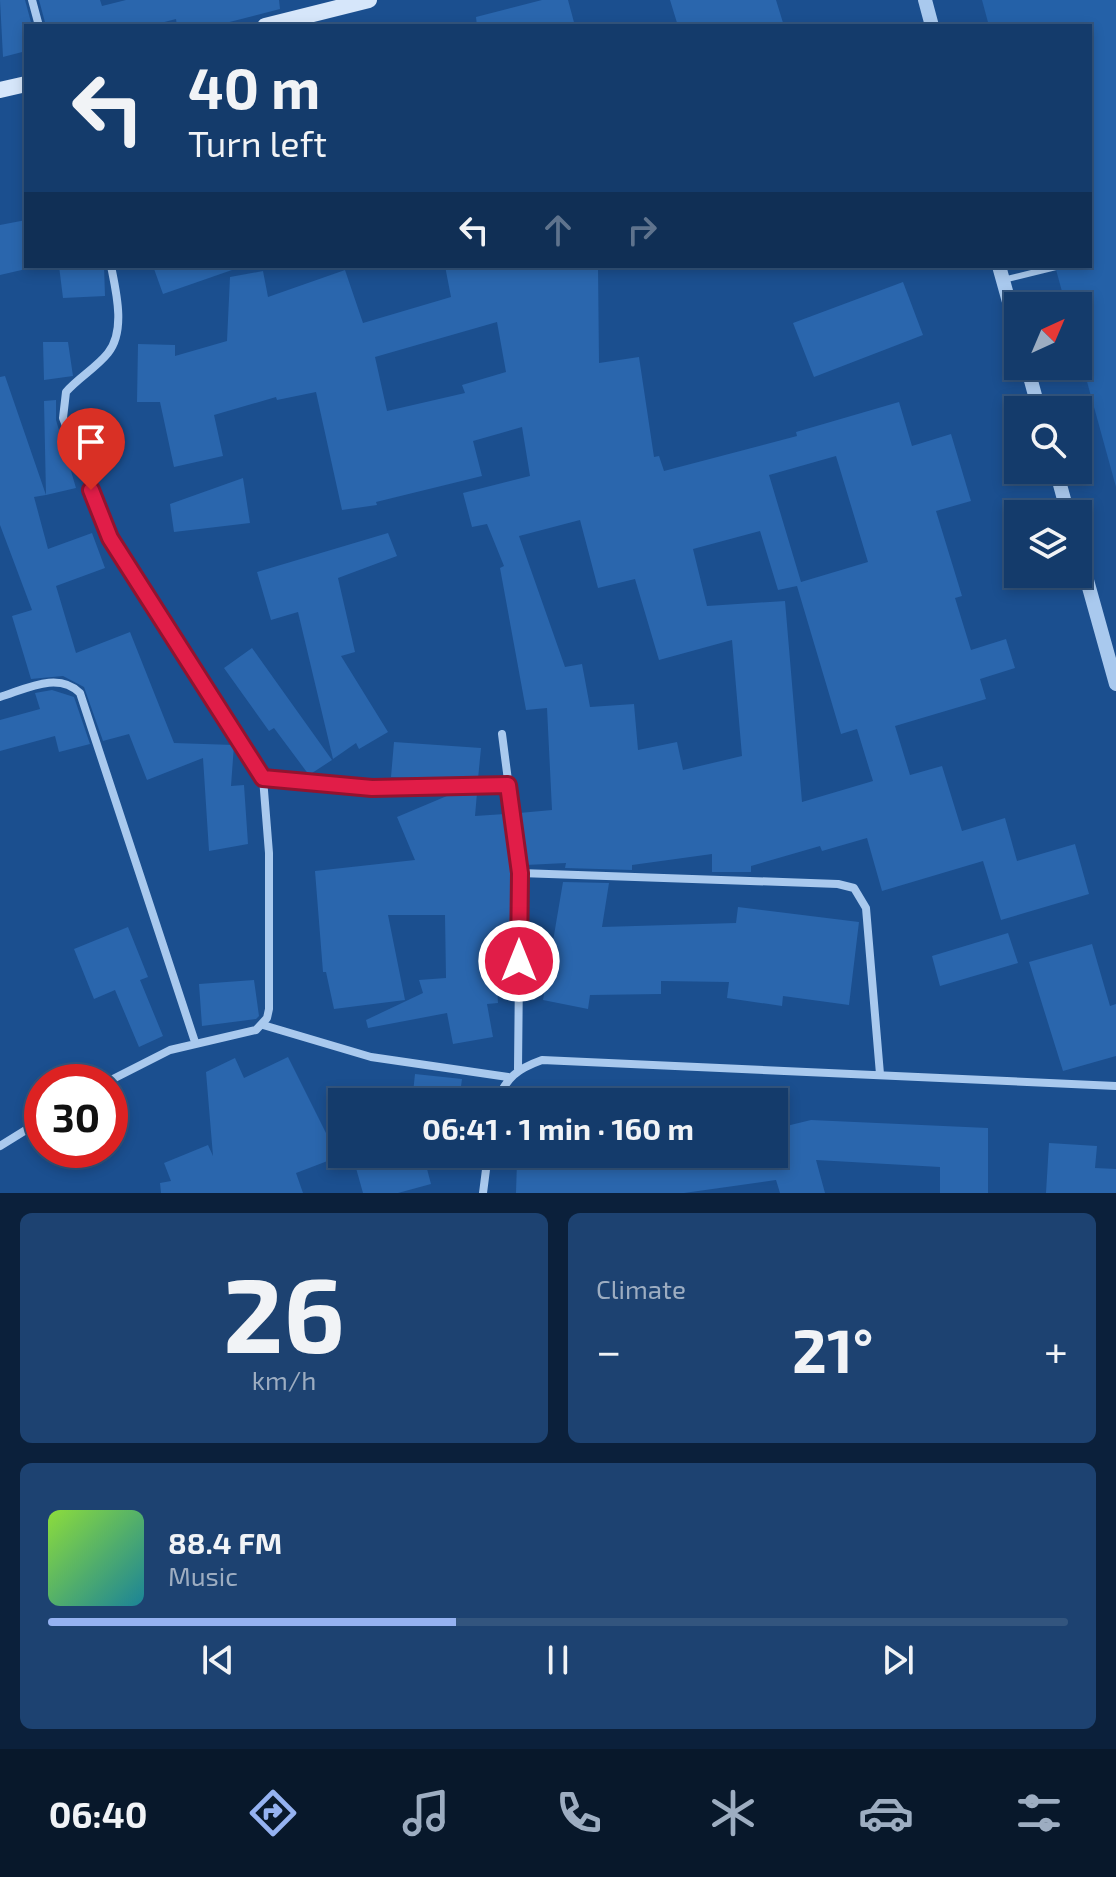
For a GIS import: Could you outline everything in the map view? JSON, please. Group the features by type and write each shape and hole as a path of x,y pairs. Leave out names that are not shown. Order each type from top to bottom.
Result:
{"main road":[{"path":"273,24 369,0"},
{"path":"0,90 24,84"}],"street":[{"path":"32,0 38,24"},
{"path":"925,0 931,24"},
{"path":"111,268 117,297 116,332 109,352 66,392 63,418 110,538 263,778 269,853 269,1009 263,1025 256,1030 195,1042 128,1070"},
{"path":"1089,588 1116,684"},
{"path":"0,697 51,682 66,682 80,693 195,1042"},
{"path":"502,734 520,873 518,1069"},
{"path":"263,778 372,788 508,785"},
{"path":"520,873 838,884 854,888 866,908 880,1074"},
{"path":"263,1025 371,1057 508,1077"},
{"path":"503,1088 508,1077 518,1069 542,1060 1116,1086"},
{"path":"0,1146 24,1131"},
{"path":"483,1193 486,1168"}],"lane":[{"path":"1001,273 1043,268"}],"shaded area":[{"path":"982,0 1116,0 1116,487 1087,380 1092,380 1092,292 1062,292 1056,268 1092,268 1092,24 988,24"}],"building":[{"path":"0,0 25,0 31,24 24,24 24,52 3,57"},
{"path":"39,0 100,0 102,6 126,0 279,0 280,9 222,24 177,24 176,19 157,24 45,24"},
{"path":"542,0 568,0 574,24 477,24 476,17"},
{"path":"670,0 776,0 783,24 677,24"},
{"path":"24,220 26,269 0,275 0,225"},
{"path":"59,268 104,268 105,296 63,298"},
{"path":"154,268 232,268 232,270 163,294"},
{"path":"445,268 598,268 599,363 639,357 654,457 659,456 664,471 797,436 796,432 899,402 912,446 951,434 971,501 936,511 962,596 955,598 971,650 1006,639 1015,668 980,679 986,699 895,726 910,775 942,766 962,831 1005,818 1017,861 1075,844 1089,894 1001,920 983,861 882,891 867,838 822,851 820,846 751,866 751,872 712,872 712,854 632,865 632,870 565,868 566,863 526,865 519,813 552,810 547,708 526,710 500,568 504,566 487,524 472,527 463,493 530,476 522,427 473,441 482,476 376,502 377,505 342,510 316,392 277,400 276,397 214,415 223,456 174,467 160,402 137,402 138,344 175,345 175,356 227,341 230,277 263,271 268,297 345,270 363,323 451,297","holes":["497,322 506,372 462,385 465,393 387,411 375,357","836,456 868,562 801,582 769,475","580,520 598,588 635,579 659,660 732,640 742,756 683,770 677,742 638,750 634,704 590,707 582,664 565,667 519,536","760,531 778,590 797,586 841,734 857,729 873,781 802,802 785,601 707,606 693,549"]},
{"path":"903,282 923,335 814,377 793,323"},
{"path":"43,342 68,342 73,376 44,380"},
{"path":"5,376 46,495 34,497 48,549 92,533 105,568 56,586 76,653 130,632 174,743 234,745 231,786 244,785 248,844 209,851 203,758 147,780 129,734 103,741 84,687 63,676 31,679 12,616 32,610 0,525 0,377"},
{"path":"56,400 56,420 76,488 46,495 44,401"},
{"path":"243,478 250,523 174,532 170,504"},
{"path":"388,533 397,556 338,578 355,652 341,656 388,732 359,749 356,743 333,759 298,612 271,620 257,572"},
{"path":"252,648 332,760 309,775 274,728 269,731 224,668"},
{"path":"52,690 74,697 90,744 59,752 55,736 0,751 0,720 40,709 35,693"},
{"path":"394,742 481,748 478,779 391,777"},
{"path":"454,793 477,793 475,816 505,814 512,866 512,955 495,956 498,1003 487,1004 493,1037 453,1044 447,1013 368,1028 366,1020 423,993 419,980 446,978 445,915 388,915 405,1000 334,1009 326,972 323,972 315,871 415,860 397,817"},
{"path":"563,882 609,883 602,927 736,923 738,907 859,922 849,1005 783,996 782,1006 727,998 729,982 661,981 661,994 590,995 588,1009 543,1000"},
{"path":"128,927 148,977 140,980 163,1036 139,1047 115,990 94,999 74,949"},
{"path":"1008,933 1018,963 940,986 932,956"},
{"path":"1092,944 1110,1006 1116,1004 1116,1056 1063,1071 1029,962"},
{"path":"254,980 259,1016 256,1019 202,1026 199,984"},
{"path":"288,1057 328,1137 328,1161 296,1173 303,1193 161,1193 160,1183 171,1181 164,1163 208,1145 213,1156 206,1072 235,1058 244,1078"},
{"path":"415,1074 462,1079 461,1088 414,1088"},
{"path":"811,1120 988,1128 988,1193 940,1193 940,1167 816,1160 825,1193 780,1193 776,1180 684,1193 516,1193 517,1168 788,1168 788,1126"},
{"path":"1049,1143 1097,1146 1095,1168 1116,1169 1116,1193 1046,1193"},
{"path":"356,1168 427,1168 431,1184 398,1193 363,1193"}],"route":[{"path":"91,490 110,538 263,778 372,788 508,785 520,873 519,961"}]}
